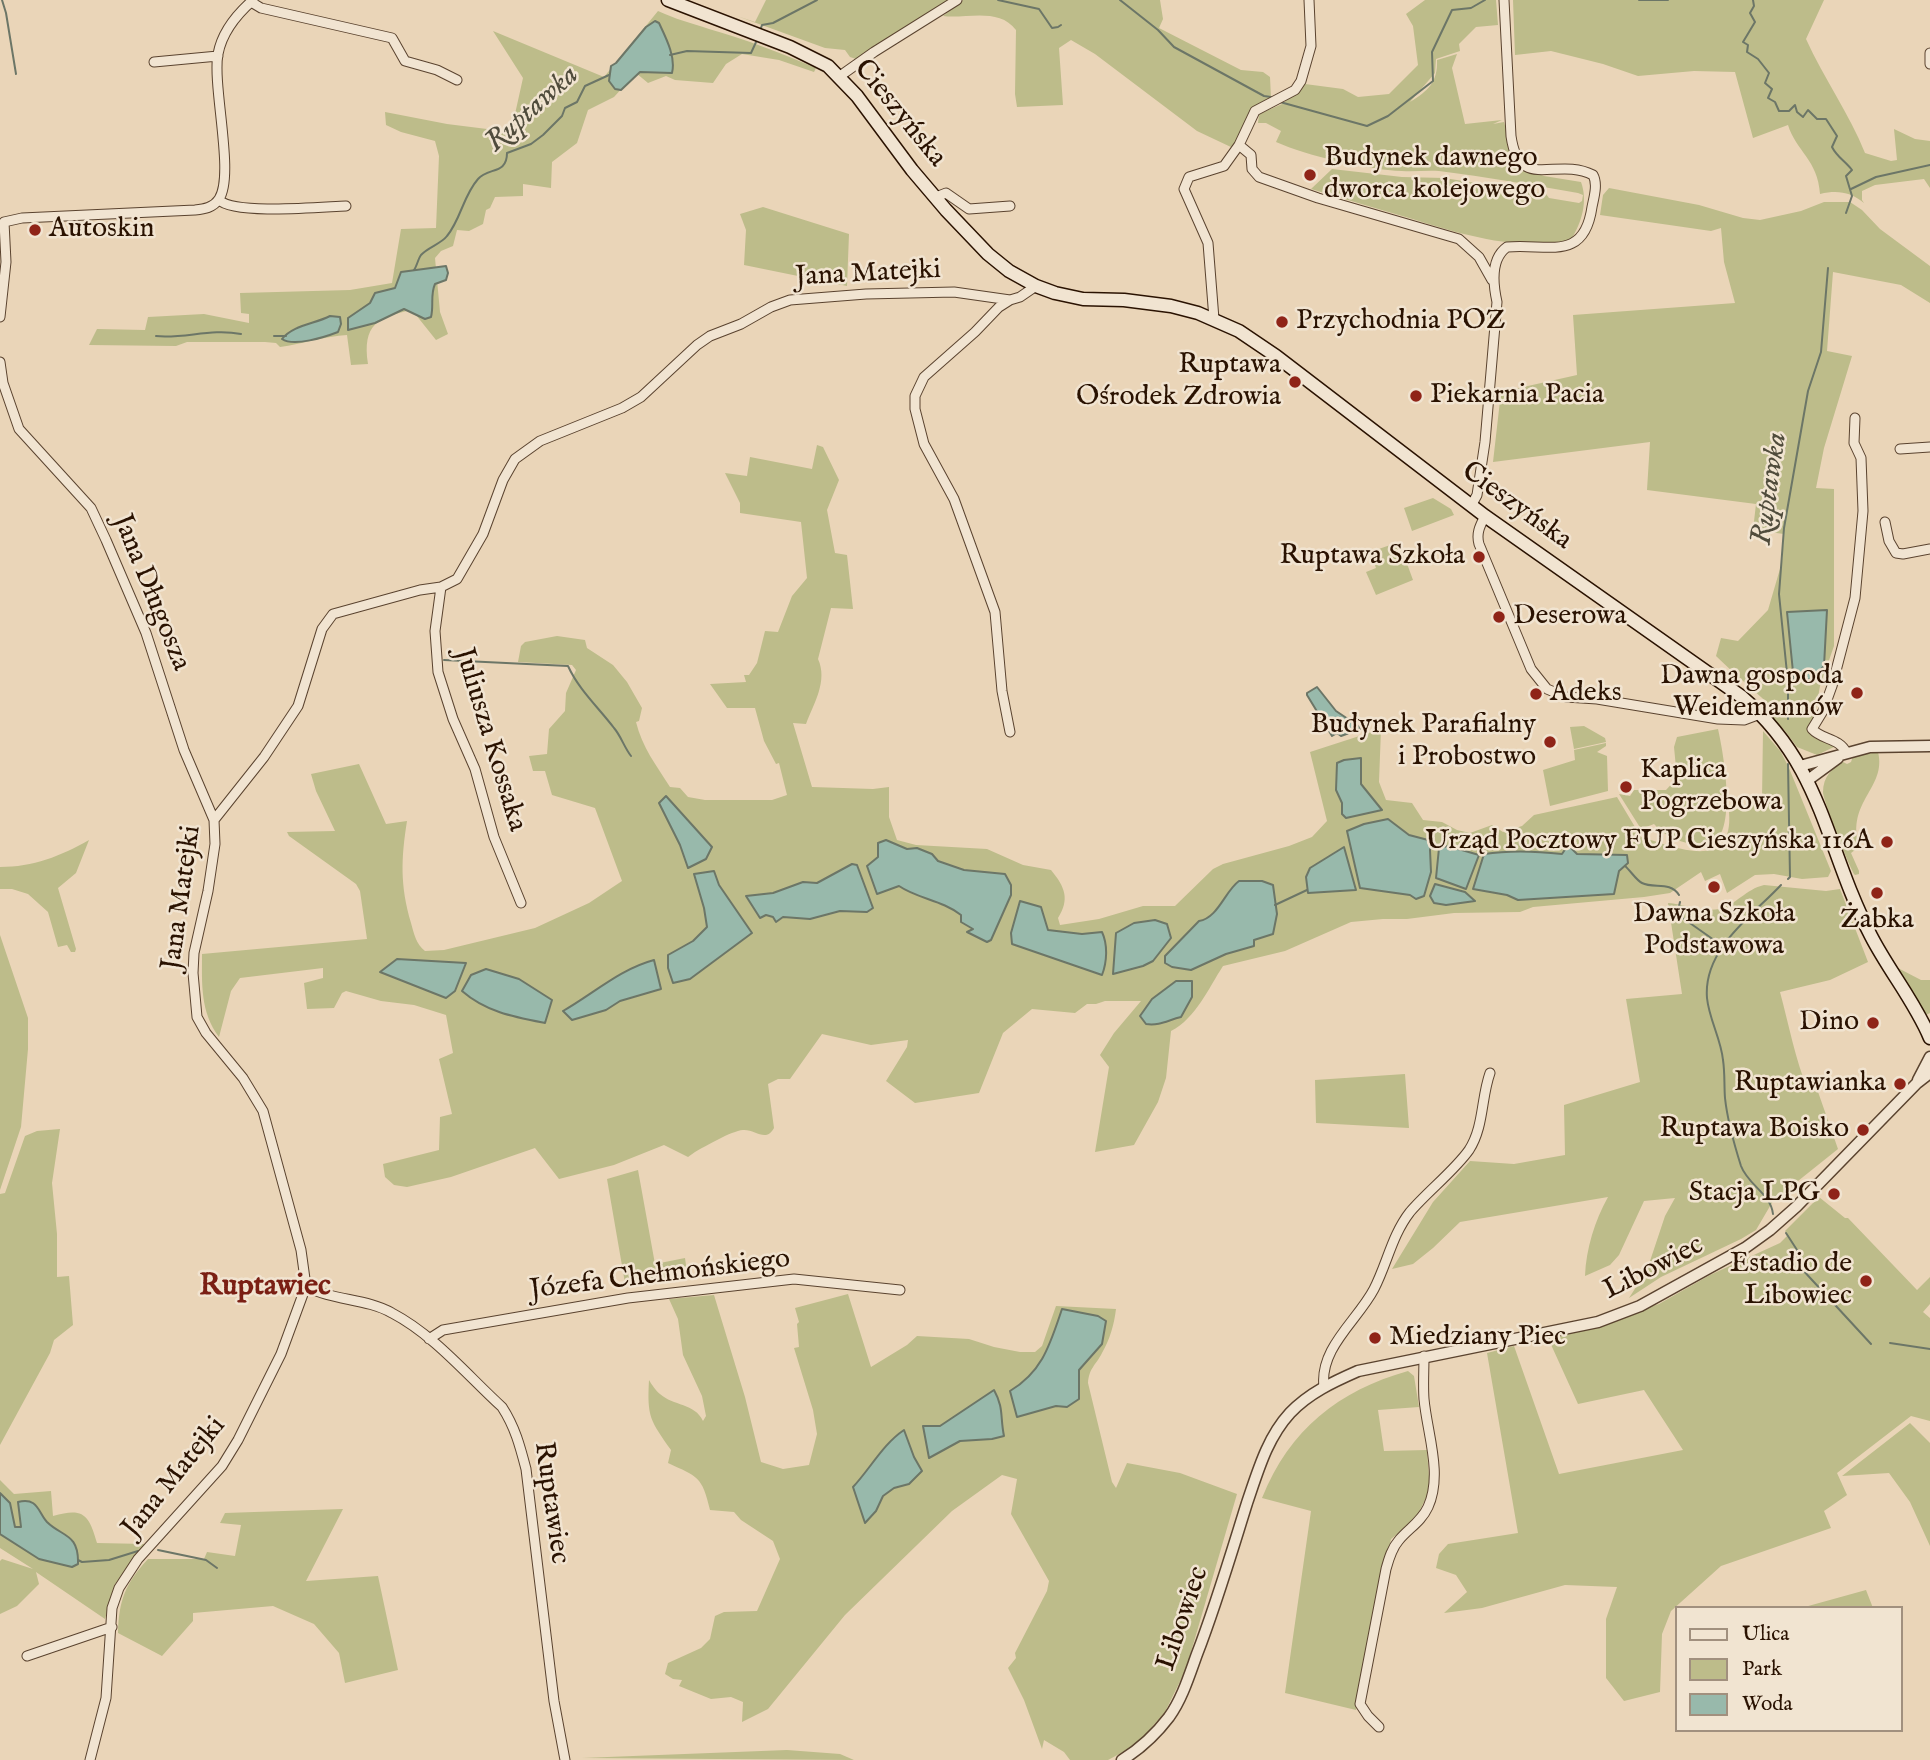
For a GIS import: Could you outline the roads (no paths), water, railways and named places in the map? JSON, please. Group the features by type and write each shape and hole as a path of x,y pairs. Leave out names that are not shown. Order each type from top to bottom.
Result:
{"main road":[{"name":"Cieszyńska","path":"668,0 817,59 840,76 936,197 988,254 1009,271 1036,286 1083,299 1124,300 1171,306 1214,319 1239,331 1471,506 1723,683 1760,714 1800,766 1871,936 1927,1028 1930,1038"}],"street":[{"path":"840,76 957,0"},
{"path":"1214,319 1208,243 1184,189 1189,177 1224,166 1239,145 1255,111 1294,90 1301,81 1311,46 1309,0"},
{"path":"1471,506 1477,495 1486,428 1497,302 1494,269 1501,251 1507,247 1554,249 1575,242 1583,235 1591,216 1596,183 1593,175 1584,170 1533,170 1520,164 1516,158 1511,136 1504,0"},
{"path":"0,317 6,262 2,221 195,210 211,206 219,200 223,188 224,164 218,55 229,27 252,1 261,8 392,38 405,61 438,70 457,80"},
{"path":"1930,53 1930,64"},
{"path":"154,62 218,55"},
{"path":"1239,145 1251,155 1252,169 1259,177 1318,198 1459,239 1479,257 1494,285"},
{"name":"Cieszyńska","path":"936,197 946,193 968,209 1010,205"},
{"path":"219,200 225,205 254,208 346,206"},
{"path":"1010,732 1002,691 995,612 954,499 924,444 915,409 915,396 924,377 999,307 1010,300 1020,298 1036,286"},
{"name":"Jana Matejki","path":"90,1760 106,1698 113,1608 123,1581 138,1559 222,1466 250,1420 281,1354 306,1286 301,1250 263,1111 243,1078 206,1033 197,1017 193,994 194,953 215,845 214,820 264,757 298,706 322,629 333,614 420,590 441,587 457,579 483,534 503,480 515,460 540,440 622,408 651,391 687,354 710,336 741,324 771,306 790,300 866,294 954,292 1010,300"},
{"name":"Jana Długosza","path":"0,362 6,394 19,429 91,508 106,540 146,633 184,750 214,820"},
{"path":"1846,752 1841,744 1814,733 1812,726 1823,711 1830,694 1856,598 1863,511 1861,458 1854,443 1855,418"},
{"path":"1900,449 1930,447"},
{"path":"1485,516 1478,529 1479,544 1531,670 1548,689 1566,697 1597,699 1718,719 1744,720 1760,714"},
{"path":"1885,522 1889,541 1896,553 1930,548"},
{"name":"Juliusza Kossaka","path":"441,587 435,631 438,672 453,719 474,769 494,837 521,903"},
{"path":"1800,766 1870,747 1930,746"},
{"path":"1808,780 1846,752"},
{"name":"Libowiec","path":"1917,1083 1930,1057"},
{"path":"1324,1387 1325,1366 1374,1288 1393,1241 1409,1214 1468,1151 1477,1135 1484,1091 1490,1073"},
{"name":"Libowiec","path":"1122,1760 1152,1736 1170,1716 1182,1695 1205,1634 1258,1469 1271,1440 1290,1413 1324,1387 1357,1371 1606,1319 1640,1306 1753,1243 1781,1221 1930,1073"},
{"name":"Józefa Chełmońskiego","path":"429,1339 443,1330 628,1298 794,1279 900,1290"},
{"name":"Ruptawiec","path":"306,1286 319,1293 390,1311 429,1339 502,1407 516,1432 526,1469 554,1701 565,1760"},
{"path":"1379,1727 1367,1716 1360,1704 1386,1569 1391,1551 1418,1523 1433,1493 1434,1468 1424,1396 1424,1356"},
{"path":"27,1656 112,1627"}],"water":[{"path":"655,21 659,23 670,48 672,73 640,72 621,90 615,89 609,81 611,66 646,27"},
{"path":"446,266 446,280 435,284 431,317 425,319 404,309 375,323 348,330 348,318 370,303 375,293 395,288 401,272"},
{"path":"330,316 340,317 338,332 302,342 282,339 298,328"},
{"path":"1827,610 1824,666 1813,679 1794,682 1787,612"},
{"path":"1317,687 1336,711 1360,729 1341,736 1337,733 1332,736 1307,695"},
{"path":"1361,758 1361,784 1382,810 1346,818 1342,814 1342,803 1336,790 1337,763"},
{"path":"666,796 712,847 706,859 688,868 659,803"},
{"path":"1388,819 1409,835 1432,841 1431,872 1424,896 1416,899 1410,895 1360,888 1347,831"},
{"path":"886,840 907,849 917,848 932,854 938,861 964,870 1005,874 1011,885 1011,895 991,940 987,942 967,932 973,929 961,922 961,915 954,910 899,886 877,894 867,866 878,857 878,843"},
{"path":"1568,845 1577,854 1627,855 1628,863 1619,871 1614,894 1518,900 1507,895 1473,889 1484,854 1523,851 1562,854"},
{"path":"1448,846 1479,855 1466,889 1436,878 1439,848"},
{"path":"1344,847 1356,890 1308,893 1306,877 1310,868"},
{"path":"852,864 857,865 873,908 867,912 840,911 810,919 783,917 776,922 773,917 766,915 760,918 746,896 773,893 803,882 817,883"},
{"path":"714,871 719,885 752,933 690,979 673,983 668,968 668,955 693,941 707,927 694,874"},
{"path":"1239,881 1262,881 1273,885 1277,914 1273,934 1254,940 1254,946 1226,954 1191,970 1165,963 1165,956 1199,921 1206,919 1216,910"},
{"path":"1435,884 1465,892 1475,901 1446,905 1434,903 1430,896"},
{"path":"1020,901 1041,907 1048,930 1082,934 1102,932 1106,953 1102,975 1012,944 1011,933"},
{"path":"1155,920 1167,924 1171,938 1153,961 1113,974 1116,933 1134,923"},
{"path":"397,959 466,963 455,991 446,998 380,972"},
{"path":"654,960 661,989 620,1001 606,1010 572,1020 563,1011 618,976"},
{"path":"486,969 519,979 552,1000 545,1023 491,1009 462,991 471,975"},
{"path":"1176,981 1192,981 1192,997 1181,1017 1146,1024 1140,1016 1152,999"},
{"path":"1062,1309 1098,1316 1106,1321 1102,1344 1079,1370 1079,1399 1067,1407 1056,1406 1017,1417 1010,1391 1030,1375 1044,1356"},
{"path":"994,1390 1001,1407 1004,1436 960,1441 929,1458 923,1426 940,1426"},
{"path":"904,1430 922,1471 909,1484 894,1488 883,1496 876,1511 865,1523 853,1487 883,1449"},
{"path":"0,1493 10,1503 15,1527 21,1527 18,1502 34,1503 47,1522 73,1541 78,1554 78,1564 72,1567 39,1559 0,1534"}],"waterway":[{"path":"2,0 16,74"},
{"name":"Ruptawka","path":"760,31 762,25 773,23 817,0"},
{"name":"Ruptawka","path":"998,0 1039,9 1052,28 1061,25"},
{"name":"Ruptawka","path":"1120,0 1158,30 1174,47 1264,96 1271,97"},
{"name":"Ruptawka","path":"1280,102 1367,126 1388,116 1433,81 1432,52 1452,10 1471,8 1485,0"},
{"name":"Ruptawka","path":"1639,0 1668,0"},
{"name":"Ruptawka","path":"1753,0 1754,6 1750,13 1755,22 1743,42 1748,45 1747,52 1758,59 1769,73 1765,83 1772,89 1768,98 1775,102 1779,111 1789,111 1795,105 1797,112 1803,117 1808,110 1817,119 1826,119 1837,136 1832,147 1852,170 1846,176 1852,196 1846,213"},
{"name":"Ruptawka","path":"670,55 687,51 751,53 757,40"},
{"name":"Ruptawka","path":"414,270 421,255 444,239 452,229 478,179 504,165 507,153 531,144 543,135 562,116 565,108 577,102 585,86 609,75"},
{"path":"1851,189 1876,177 1930,165"},
{"name":"Ruptawka","path":"1788,719 1788,683 1779,594 1784,528 1808,391 1821,352 1828,268"},
{"name":"Ruptawka","path":"156,336 219,332 241,334"},
{"name":"Ruptawka","path":"274,336 286,336"},
{"path":"444,660 568,666 631,756"},
{"name":"Ruptawka","path":"1788,764 1788,879"},
{"path":"1625,866 1642,883 1671,888 1679,895"},
{"name":"Ruptawka","path":"1773,1214 1768,1201 1741,1166 1726,1106 1722,1052 1707,998 1708,980 1721,949 1744,921 1781,885"},
{"path":"1275,905 1307,890"},
{"path":"1680,902 1677,914 1724,944"},
{"name":"Ruptawka","path":"1786,1233 1799,1253"},
{"name":"Ruptawka","path":"1801,1268 1871,1344"},
{"name":"Ruptawka","path":"1890,1343 1930,1349"},
{"path":"158,1550 206,1560 217,1568"},
{"path":"78,1560 109,1560 138,1551"}],"place":[{"name":"Budynek dawnego dworca kolejowego","path":"1310,175"},
{"name":"Autoskin","path":"35,230"},
{"name":"Przychodnia POZ","path":"1282,322"},
{"name":"Ruptawa Ośrodek Zdrowia","path":"1295,382"},
{"name":"Piekarnia Pacia","path":"1416,396"},
{"name":"Ruptawa Szkoła","path":"1479,557"},
{"name":"Deserowa","path":"1499,617"},
{"name":"Dawna gospoda Weidemannów","path":"1857,693"},
{"name":"Adeks","path":"1536,694"},
{"name":"Budynek Parafialny i Probostwo","path":"1550,742"},
{"name":"Kaplica Pogrzebowa","path":"1626,787"},
{"name":"Urząd Pocztowy FUP Cieszyńska 116A","path":"1887,842"},
{"name":"Dawna Szkoła Podstawowa","path":"1714,887"},
{"name":"Żabka","path":"1877,893"},
{"name":"Dino","path":"1873,1023"},
{"name":"Ruptawianka","path":"1900,1084"},
{"name":"Ruptawa Boisko","path":"1863,1130"},
{"name":"Stacja LPG","path":"1834,1194"},
{"name":"Estadio de Libowiec","path":"1866,1281"},
{"name":"Miedziany Piec","path":"1375,1338"}],"district":[{"name":"Ruptawiec","path":"265,1288"}]}
